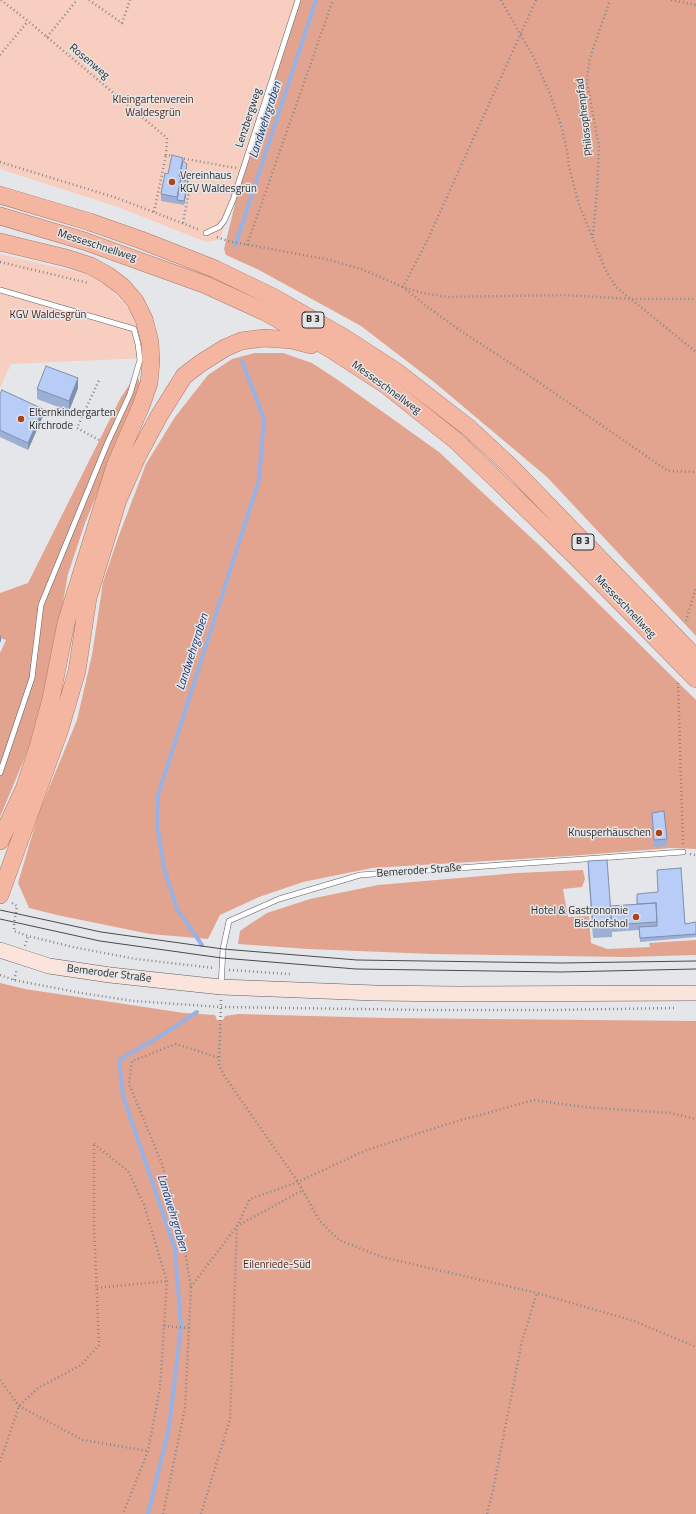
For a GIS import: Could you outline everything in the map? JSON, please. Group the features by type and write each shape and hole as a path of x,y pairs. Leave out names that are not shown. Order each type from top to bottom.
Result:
{"highway":[{"name":"Messeschnellweg","path":"0,195 105,227 215,269 286,304 343,337 398,372 469,428 511,467 696,658"},
{"name":"Messeschnellweg","path":"0,216 84,241 206,285 265,312 332,350 386,385 455,440 578,559 696,679"},
{"path":"0,242 66,258 91,266 124,287 135,301 144,319 150,342 151,362 149,383 141,406 115,466 66,624 51,699 33,761 24,789 0,841"},
{"path":"3,898 60,729 77,671 88,598 118,500 137,457 159,416 184,376 225,348 241,341 264,338 292,340 332,350"}],"main road":[{"name":"Bemeroder Straße","path":"0,950 49,966 110,976 221,987 442,994 696,993"}],"lane":[{"name":"Lenzbergweg","path":"206,233 219,227 224,221 233,200 298,0"},
{"path":"0,290 134,329 140,360 130,394 107,444 41,605 32,678 0,773"},
{"name":"Bemeroder Straße","path":"221,987 223,949 229,921 278,899 360,875 683,852"}],"path":[{"name":"Rosenweg","path":"1,0 167,138 166,155"},
{"path":"47,37 77,0"},
{"path":"89,0 122,23 130,0"},
{"path":"247,245 333,0"},
{"path":"501,0 533,56 550,94 561,124 578,202 605,269 616,287 696,352"},
{"path":"404,287 427,241 536,0"},
{"name":"Philosophenpfad","path":"592,236 597,191 599,146 587,83 590,58 610,0"},
{"path":"671,0 696,5"},
{"path":"0,55 28,21"},
{"path":"154,212 166,155 242,170"},
{"path":"0,162 117,198 206,233"},
{"path":"182,223 190,186"},
{"path":"228,241 330,260 361,269 404,287 423,293 448,297 563,295 632,299 696,299"},
{"path":"0,262 87,282 93,286"},
{"path":"404,287 425,305 458,329 524,372 668,471 696,472"},
{"path":"100,378 77,428 107,444"},
{"path":"686,621 696,587"},
{"path":"678,683 683,852"},
{"path":"3,898 17,906 14,931 28,936 73,947 136,959 222,969 295,975"},
{"path":"221,987 219,1065 223,1074 298,1182 319,1220 339,1240 382,1256 537,1293 634,1321 695,1346 696,1343"},
{"path":"163,1514 185,1408 191,1288 183,1238 162,1164 129,1084 132,1061 176,1044 220,1058"},
{"path":"191,1288 237,1226 250,1199 298,1182 364,1151 444,1125 534,1100 584,1107 670,1113 696,1119"},
{"path":"0,1462 19,1406 38,1388 81,1365 99,1345 94,1226 94,1144 128,1171 144,1205 167,1281 160,1388 148,1451 123,1514"},
{"path":"237,1226 303,1190"},
{"path":"201,1514 230,1419 237,1226"},
{"path":"97,1288 167,1281"},
{"path":"487,1514 522,1341 537,1293"},
{"path":"164,1326 189,1328"},
{"path":"0,1380 19,1406 83,1440 148,1451"}],"green space":[{"name":"Kleingartenverein Waldesgrün","path":"0,0 301,0 244,179 219,240 206,242 118,207 0,169"},
{"path":"301,0 696,0 696,636 547,477 434,382 361,326 259,270 226,255 224,249 236,200"},
{"name":"KGV Waldesgrün","path":"0,254 89,275 110,288 129,309 138,325 145,358 11,364 0,388"},
{"path":"255,353 283,353 312,363 439,452 539,545 696,700 696,849 671,848 372,868 303,882 259,897 220,915 208,939 150,934 29,908 18,883 39,812 77,720 92,655 103,582 146,464 175,417 208,375 232,359"},
{"path":"136,375 140,386 136,399 85,523 68,574 53,660 33,738 0,817 0,653 6,640 0,638 0,593 28,583 121,397"},
{"path":"583,870 585,879 582,887 563,889 568,917 589,916 591,943 607,949 650,947 649,943 696,940 696,955 625,957 432,954 308,949 238,944 240,931 267,913 310,899 378,885 517,873"},
{"name":"Eilenriede-Süd","path":"0,983 25,989 184,1013 215,1015 217,1020 223,1020 225,1016 238,1014 385,1018 696,1021 696,1514 0,1514"}],"building":[{"name":"Vereinhaus KGV Waldesgrün","path":"172,155 183,158 179,176 181,177 177,197 161,194 165,173 168,174"},
{"path":"183,161 187,164 184,181 188,181 184,201 177,200"},
{"path":"46,366 78,378 69,401 37,389"},
{"path":"2,390 43,409 28,443 0,430 0,394"},
{"name":"Knusperhäuschen","path":"664,811 667,839 654,840 652,813"},
{"path":"607,860 612,927 593,928 588,861"},
{"path":"681,868 685,924 696,922 696,934 640,938 639,927 657,926 656,903 637,904 637,894 658,892 657,870"},
{"path":"656,903 657,922 612,925 610,906"}],"waterway":[{"name":"Landwehrgraben","path":"235,246 316,0"},
{"name":"Landwehrgraben","path":"202,945 177,909 164,868 157,825 158,795 259,480 264,419 242,361"},
{"name":"Landwehrgraben","path":"148,1514 169,1428 181,1326 175,1249 123,1096 119,1060 164,1034 197,1012"}],"tram line":[{"path":"0,910 101,932 223,949 357,960 561,963 696,961"},
{"path":"0,919 100,941 222,958 356,969 561,972 696,969"}],"place":[{"name":"Vereinhaus KGV Waldesgrün","path":"172,182"},
{"name":"Elternkindergarten Kirchrode","path":"21,419"},
{"name":"Knusperhäuschen","path":"659,833"},
{"name":"Hotel & Gastronomie Bischofshol","path":"636,917"}]}
